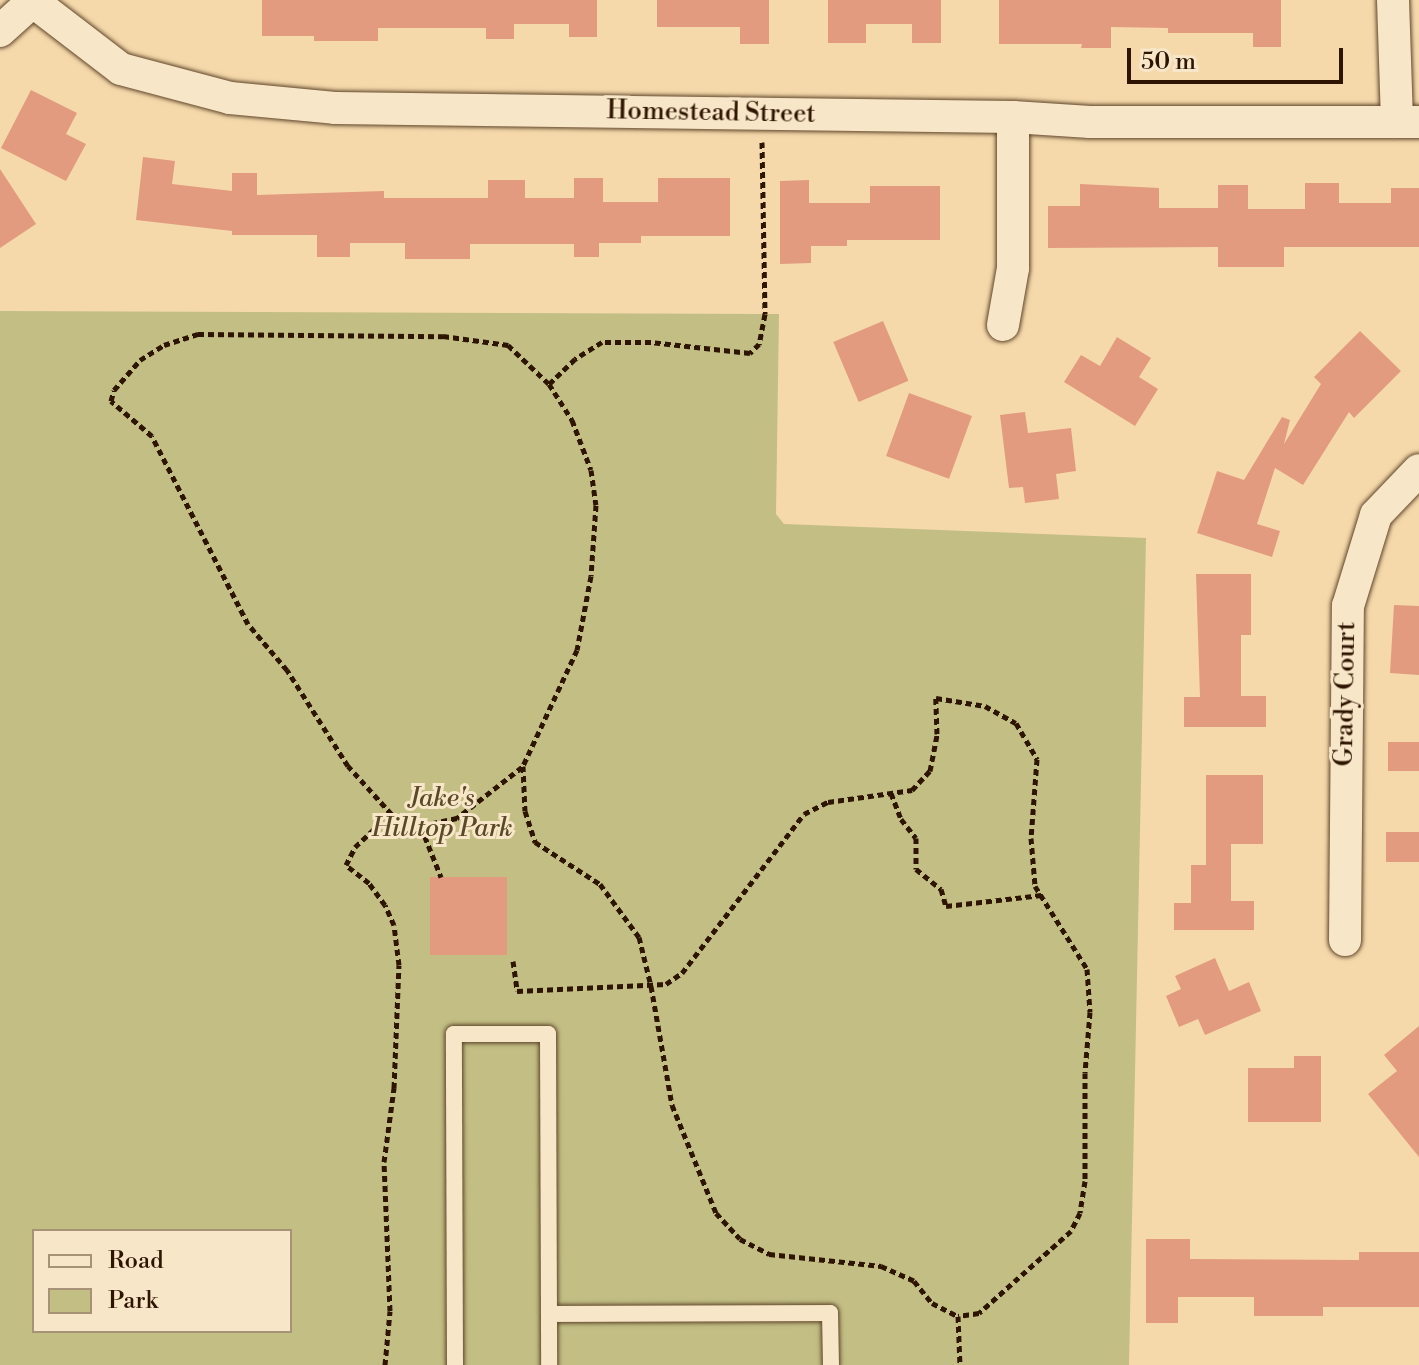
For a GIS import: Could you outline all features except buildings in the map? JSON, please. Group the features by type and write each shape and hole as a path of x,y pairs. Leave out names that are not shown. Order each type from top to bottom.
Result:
{"street":[{"path":"1393,0 1408,122"},
{"path":"0,31 32,1"},
{"name":"Homestead Street","path":"32,1 121,69 230,98 335,108 1013,117 1090,122 1408,122"},
{"path":"1003,325 1013,268 1013,117"},
{"name":"Grady Court","path":"1345,940 1348,606 1376,515 1419,470"}],"lane":[{"path":"455,1365 454,1034 548,1034 549,1365"},
{"path":"549,1314 830,1313 831,1365"}],"path":[{"path":"549,384 575,359 602,342 651,342 750,353 759,344 765,314 762,114"},
{"path":"198,334 443,336 508,345 549,384 572,420 591,470 595,519 591,576 577,650 523,766 457,818 405,829 390,814 348,766 287,670 248,624 152,436 111,401 114,390 140,360 164,345 198,334"},
{"path":"513,961 517,991 651,986 666,984 682,973 804,814 828,802 912,790 930,771 937,734 936,698 985,706 1016,723 1037,759 1031,838 1035,886 1087,969 1090,1012 1085,1073 1085,1181 1080,1213 1071,1231 979,1313 958,1316 932,1303 914,1281 881,1266 769,1254 740,1239 716,1213 672,1105 651,986 639,937 600,884 535,842 525,811 523,766"},
{"path":"891,793 901,819 916,838 916,869 941,889 946,906 1041,895"},
{"path":"385,1365 390,1311 384,1162 394,1088 399,965 394,925 385,905 369,883 346,865 355,847 390,814"},
{"path":"421,827 441,877"},
{"path":"958,1316 960,1365"}],"green space":[{"name":"Jake's Hilltop Park","path":"0,311 779,314 776,514 784,524 1146,538 1129,1365 0,1365"}]}
